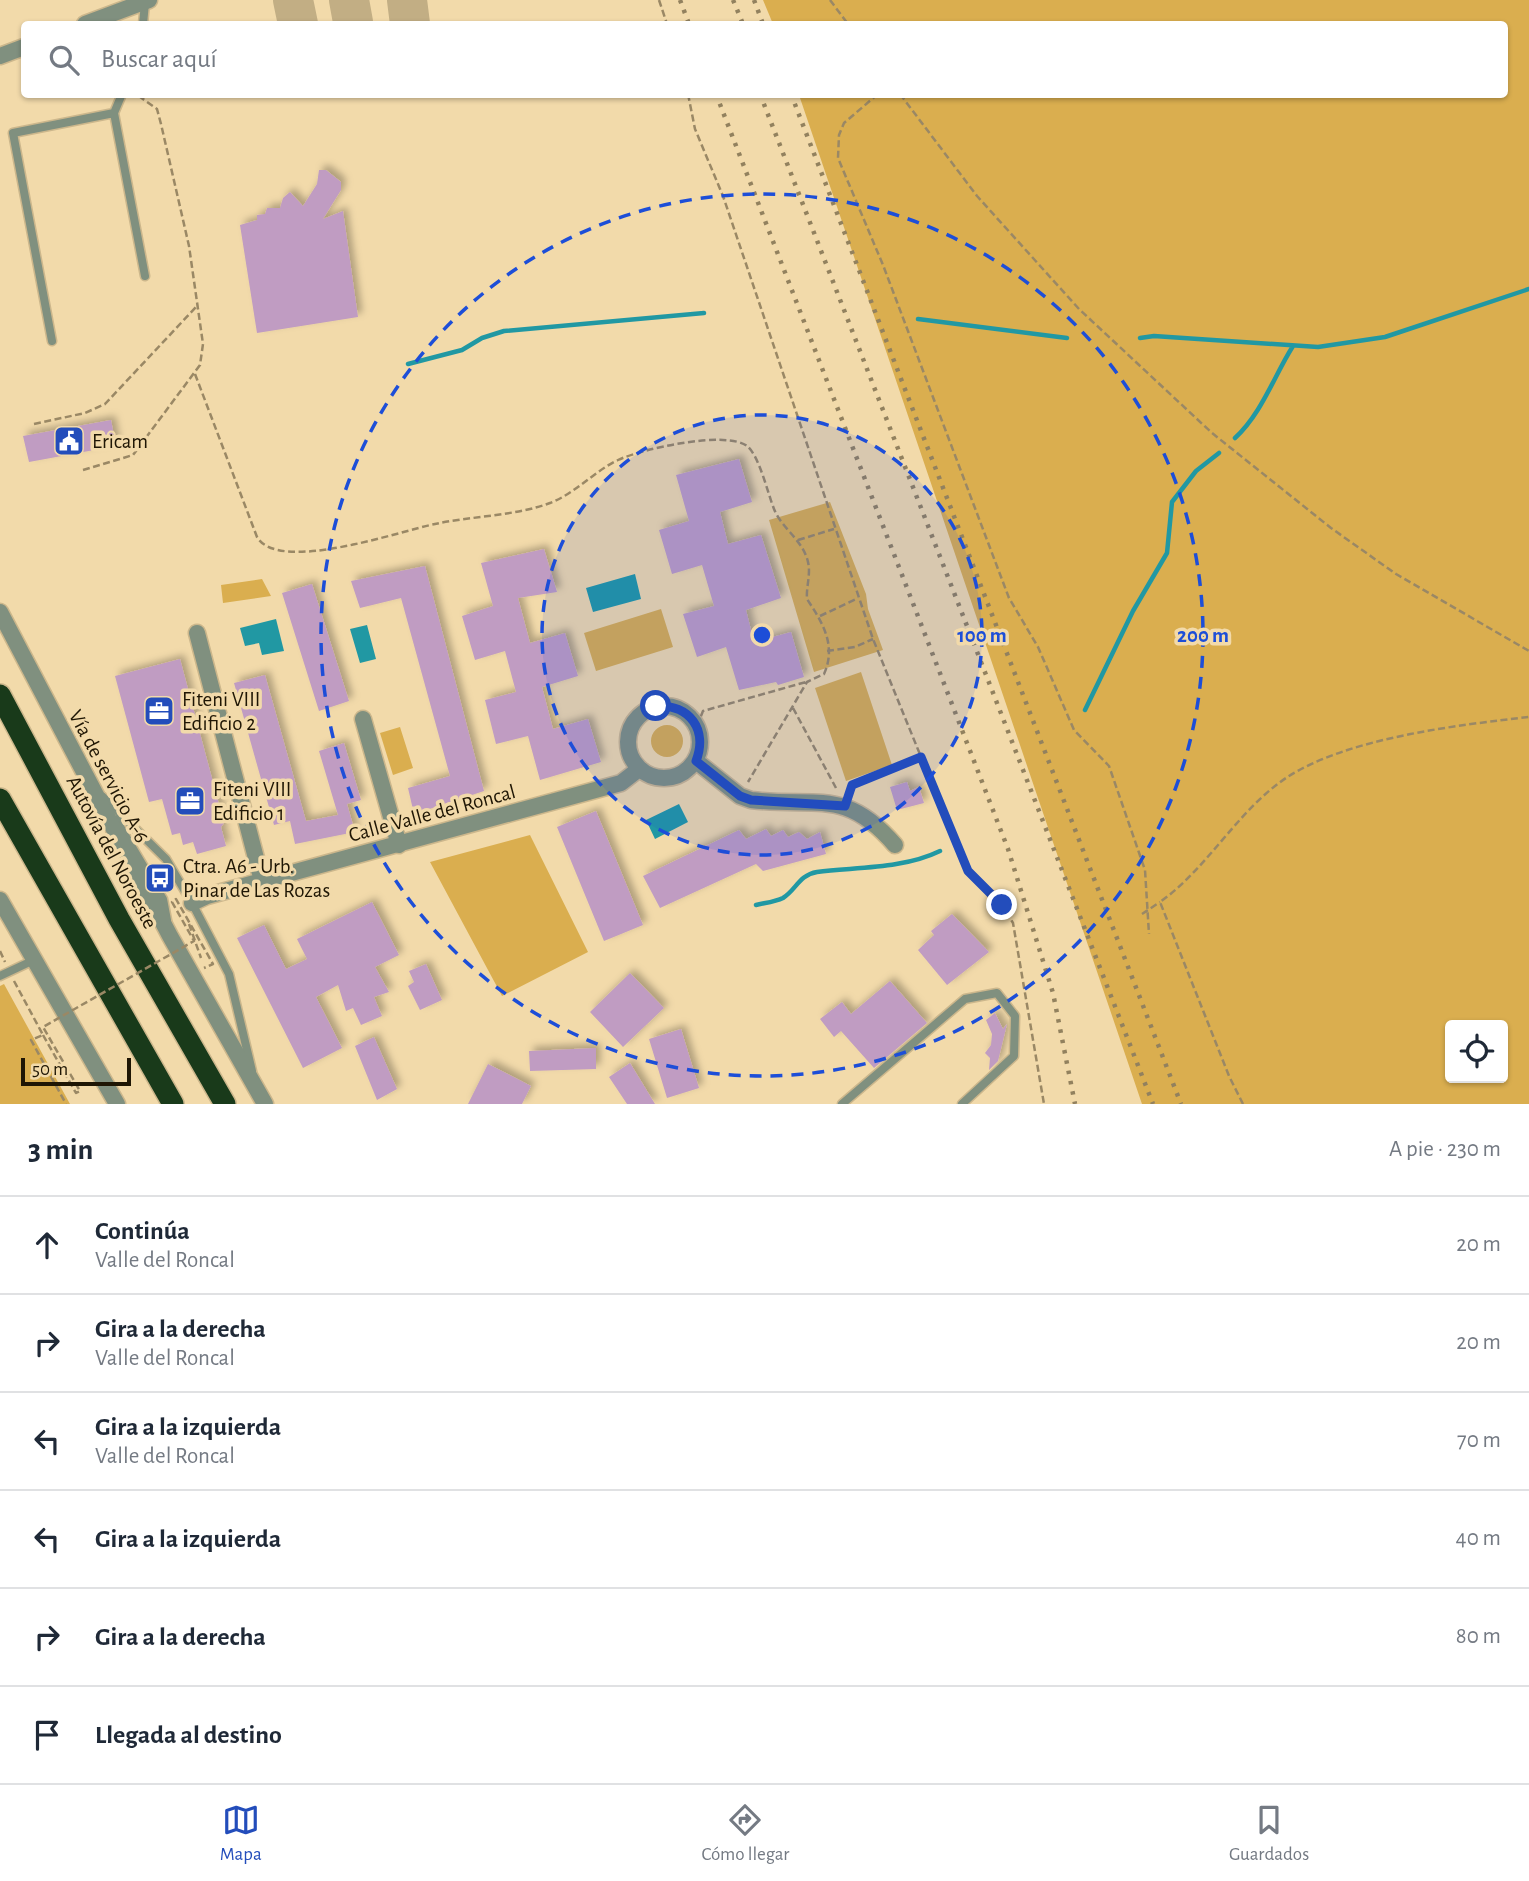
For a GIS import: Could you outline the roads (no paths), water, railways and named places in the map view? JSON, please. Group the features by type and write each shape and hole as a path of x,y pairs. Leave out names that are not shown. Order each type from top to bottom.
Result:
{"highway":[{"name":"Autovía del Noroeste","path":"0,695 119,919 225,1104"},
{"path":"0,799 173,1104"}],"street":[{"path":"93,21 147,1"},
{"path":"0,56 21,48"},
{"name":"Vía de servicio A-6","path":"0,612 170,936 261,1098"},
{"path":"197,633 262,881"},
{"path":"656,706 668,706 690,716 701,737 696,761 680,775 669,778 659,778 639,769 633,760 628,740 630,730 641,714 656,706"},
{"path":"362,719 398,845"},
{"path":"696,761 740,796 762,802 845,806 875,821 895,845"},
{"name":"Calle Valle del Roncal","path":"192,903 207,896 621,783 639,769"},
{"path":"0,900 117,1104"}],"lane":[{"path":"144,21 147,1"},
{"path":"120,98 114,113 145,276"},
{"path":"52,341 13,133 114,113"},
{"path":"88,783 166,859 192,903 229,974 261,1098"},
{"path":"0,976 34,960"},
{"path":"842,1104 965,999 997,993 1015,1016 1014,1056 962,1104"}],"water":[{"path":"635,574 641,599 593,612 586,588"},
{"path":"276,619 284,651 262,655 259,643 245,646 240,628"},
{"path":"367,625 376,659 360,663 350,629"},
{"path":"679,804 688,822 655,839 646,820"}],"waterway":[{"path":"1140,338 1154,336 1318,347 1385,337 1529,289"},
{"path":"408,364 462,350 482,338 504,331 704,313"},
{"path":"918,319 1067,338"},
{"path":"1235,438 1260,406 1293,346"},
{"path":"1085,710 1133,611 1167,553 1172,502 1196,471 1219,453"},
{"path":"756,905 783,898 802,879 817,872 895,864 940,851"}],"railway":[{"path":"680,0 688,21"},
{"path":"733,0 742,21"},
{"path":"754,0 762,21"},
{"path":"718,98 1008,849 1053,993 1075,1104"},
{"path":"762,98 1153,1104"},
{"path":"793,98 1181,1104"}],"place":[{"name":"Ericam","path":"69,441"},
{"name":"Fiteni VIII Edificio 2","path":"159,711"},
{"name":"Fiteni VIII Edificio 1","path":"190,801"},
{"name":"Ctra. A6 - Urb. Pinar de Las Rozas","path":"160,878"}]}
